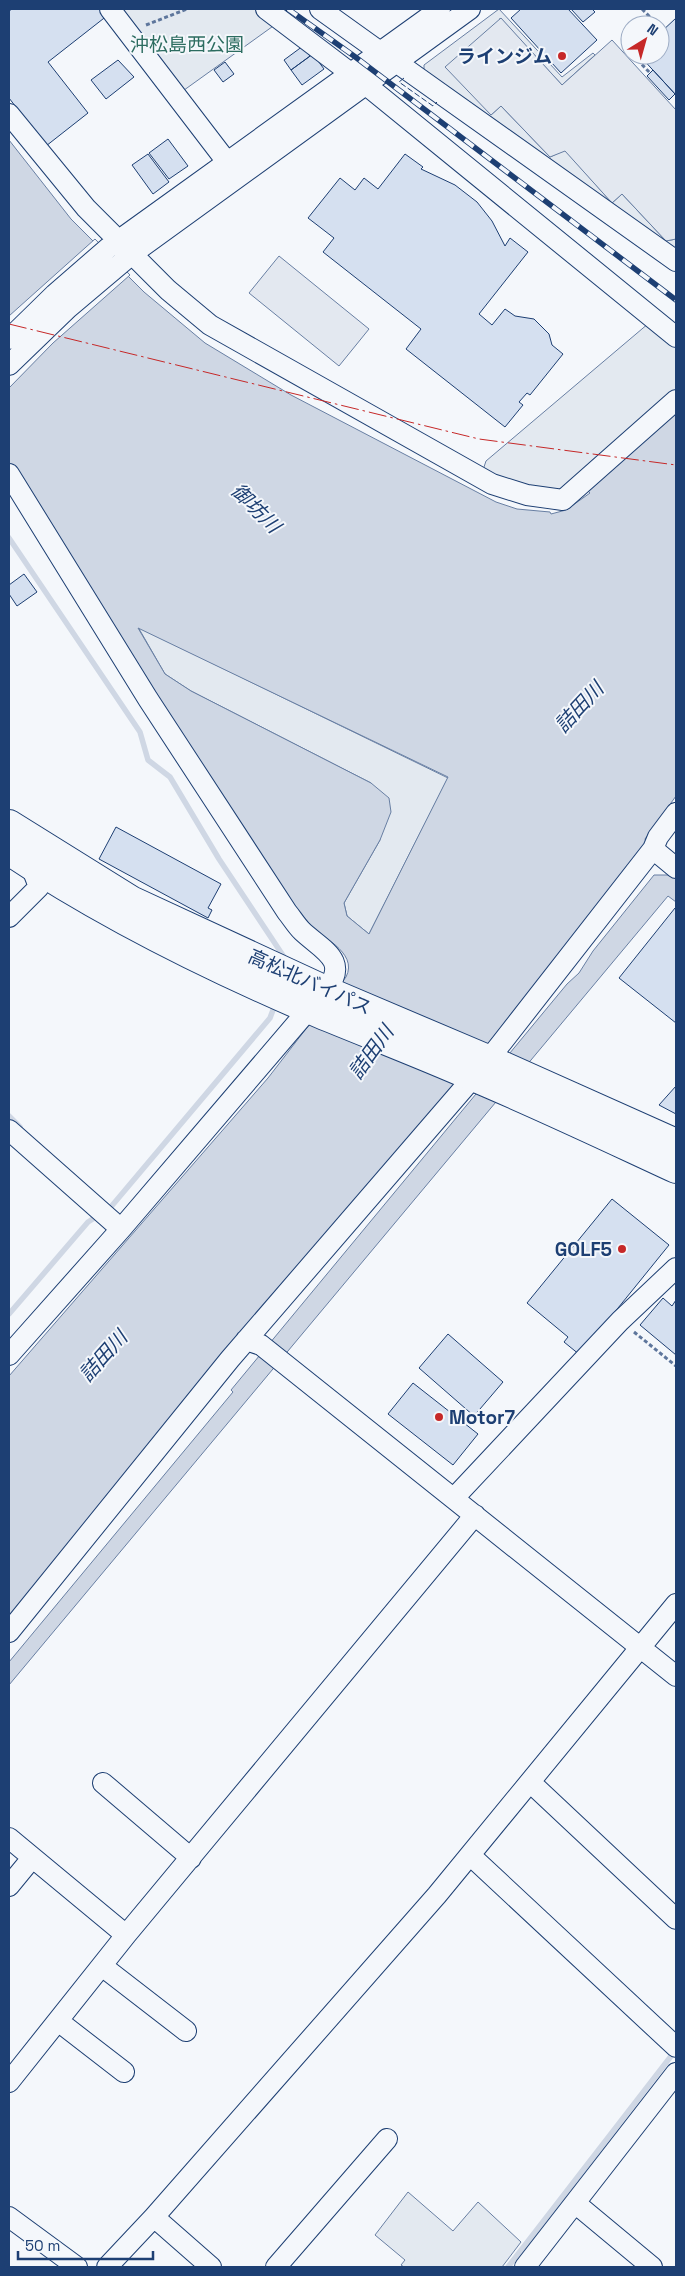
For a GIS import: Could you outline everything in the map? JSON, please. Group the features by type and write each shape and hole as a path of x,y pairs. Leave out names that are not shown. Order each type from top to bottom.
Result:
{"highway":[{"name":"高松北バイパス","path":"9,824 222,957"},
{"name":"高松北バイパス","path":"9,851 119,919 222,957 522,1086 676,1143"},
{"name":"高松北バイパス","path":"522,1086 676,1169"}],"street":[{"path":"110,9 227,162"},
{"path":"266,9 358,79 676,337"},
{"path":"320,9 676,261"},
{"path":"388,57 440,9"},
{"path":"9,339 56,294 120,251 388,57 470,9"},
{"path":"9,366 68,308 120,251 227,162 358,79"},
{"path":"9,114 120,251 210,325 458,467 492,484 527,495 563,500 676,400"},
{"path":"9,474 148,698 287,912 300,930 331,956 336,968 334,980 319,1000 116,1225 9,1355"},
{"path":"9,1632 482,1068 653,849 658,836 676,813"},
{"path":"653,849 676,868"},
{"path":"9,917 39,887 31,866"},
{"path":"9,1130 116,1225"},
{"path":"454,1498 619,1321 676,1268"},
{"path":"253,1342 280,1360 676,1676"},
{"path":"9,2082 126,1935 192,1858 475,1515"},
{"path":"107,2267 154,2217 470,1855 676,1604"},
{"path":"530,1782 676,1919"},
{"path":"102,1783 192,1858"},
{"path":"9,1838 126,1935"},
{"path":"470,1855 675,2045"},
{"path":"9,1886 32,1858"},
{"path":"102,1966 186,2032"},
{"path":"58,2021 124,2072"},
{"path":"525,2267 676,2074"},
{"path":"276,2267 387,2139"},
{"path":"575,2204 652,2267"},
{"path":"9,2217 76,2267"},
{"path":"154,2217 211,2267"}],"path":[{"path":"131,36 150,22 187,9"},
{"path":"650,15 653,12"},
{"path":"642,65 650,73"},
{"path":"619,1321 676,1366"}],"green space":[{"name":"沖松島西公園","path":"120,9 256,9 276,24 180,93"},
{"path":"499,9 562,77 593,53 595,55 562,85 500,18 491,115 501,106 550,157 565,150 612,203 622,194 666,241 676,239 676,253 424,72 424,65"},
{"path":"649,323 676,345 676,389 555,494 482,473 486,461"},
{"path":"138,627 448,778 369,934 347,916 344,903 380,840 371,783 191,691 165,674"},
{"path":"408,2192 453,2231 478,2202 521,2242 502,2267 404,2267 401,2265 405,2260 375,2235"}],"shaded area":[{"path":"501,18 562,85 612,40 620,49 620,65 635,65 676,110 676,239 666,241 622,194 612,203 565,151 550,157 501,106 491,115 445,67"},
{"path":"279,256 369,329 339,366 249,293"}],"water":[{"path":"9,140 71,219 144,292 205,343 291,395 496,502 517,509 550,512 551,514 566,510 590,493 588,491 676,413 676,796 645,839 646,843 491,1040 9,1619 9,1376 268,1078 346,977 349,968 347,960 335,945 303,923 9,463","holes":["138,628 448,777 369,934 347,916 344,903 380,840 391,812 389,798 371,783 191,691 165,674"]},
{"path":"654,875 671,875 676,879 676,902 668,896 9,1685 9,1662 233,1392 231,1390 567,984 579,973 593,951"}],"pier":[{"path":"95,239 130,275 53,343 9,388 9,316"}],"building":[{"path":"12,9 103,9 108,15 48,62 88,113 46,146 9,98 9,11"},
{"name":"ラインジム","path":"521,9 568,9 597,40 561,73 511,18"},
{"path":"571,9 592,9 595,12 583,22"},
{"path":"676,18 676,95 648,65 670,65 670,24"},
{"path":"303,46 310,56 291,70 284,60"},
{"path":"313,54 324,69 302,85 291,70"},
{"path":"118,60 134,77 106,99 91,80"},
{"path":"225,62 234,74 223,82 214,70"},
{"path":"653,70 675,94 669,100 647,76"},
{"path":"168,139 188,166 169,179 149,153"},
{"path":"148,154 169,182 153,194 132,165"},
{"path":"405,154 423,167 421,169 455,185 477,202 492,221 505,246 510,238 528,252 479,314 492,325 505,309 515,316 534,319 549,334 552,345 563,354 530,395 527,393 519,402 523,405 505,427 406,349 421,329 323,252 334,238 308,218 340,178 355,190 364,178 378,189"},
{"path":"24,574 37,592 17,606 9,594 9,585"},
{"path":"116,827 221,884 208,908 212,910 208,918 99,859"},
{"path":"676,909 676,1023 619,978"},
{"path":"676,1086 676,1114 659,1105"},
{"path":"612,1199 669,1245 580,1355 564,1342 568,1337 527,1303"},
{"path":"663,1298 672,1306 676,1300 676,1355 640,1325"},
{"path":"448,1334 503,1382 474,1416 419,1368"},
{"path":"413,1383 478,1434 453,1465 388,1414"}],"waterway":[{"path":"9,538 140,732 148,760 170,777 219,859 286,960"},
{"path":"9,1314 88,1222 110,1208 270,1018 276,1002"},
{"path":"9,1116 20,1127"},
{"path":"508,2267 675,2051"}],"railway":[{"path":"288,9 354,56 676,300"}],"fence":[{"path":"404,78 399,82 433,106 437,102"}],"power":[{"path":"9,324 479,439 676,465"}],"place":[{"name":"ラインジム","path":"562,56"},
{"name":"GOLF5","path":"622,1249"},
{"name":"Motor7","path":"439,1417"}],"water label":[{"name":"御坊川","path":"256,508"},
{"name":"詰田川","path":"579,707"},
{"name":"詰田川","path":"371,1052"},
{"name":"詰田川","path":"103,1356"}]}
